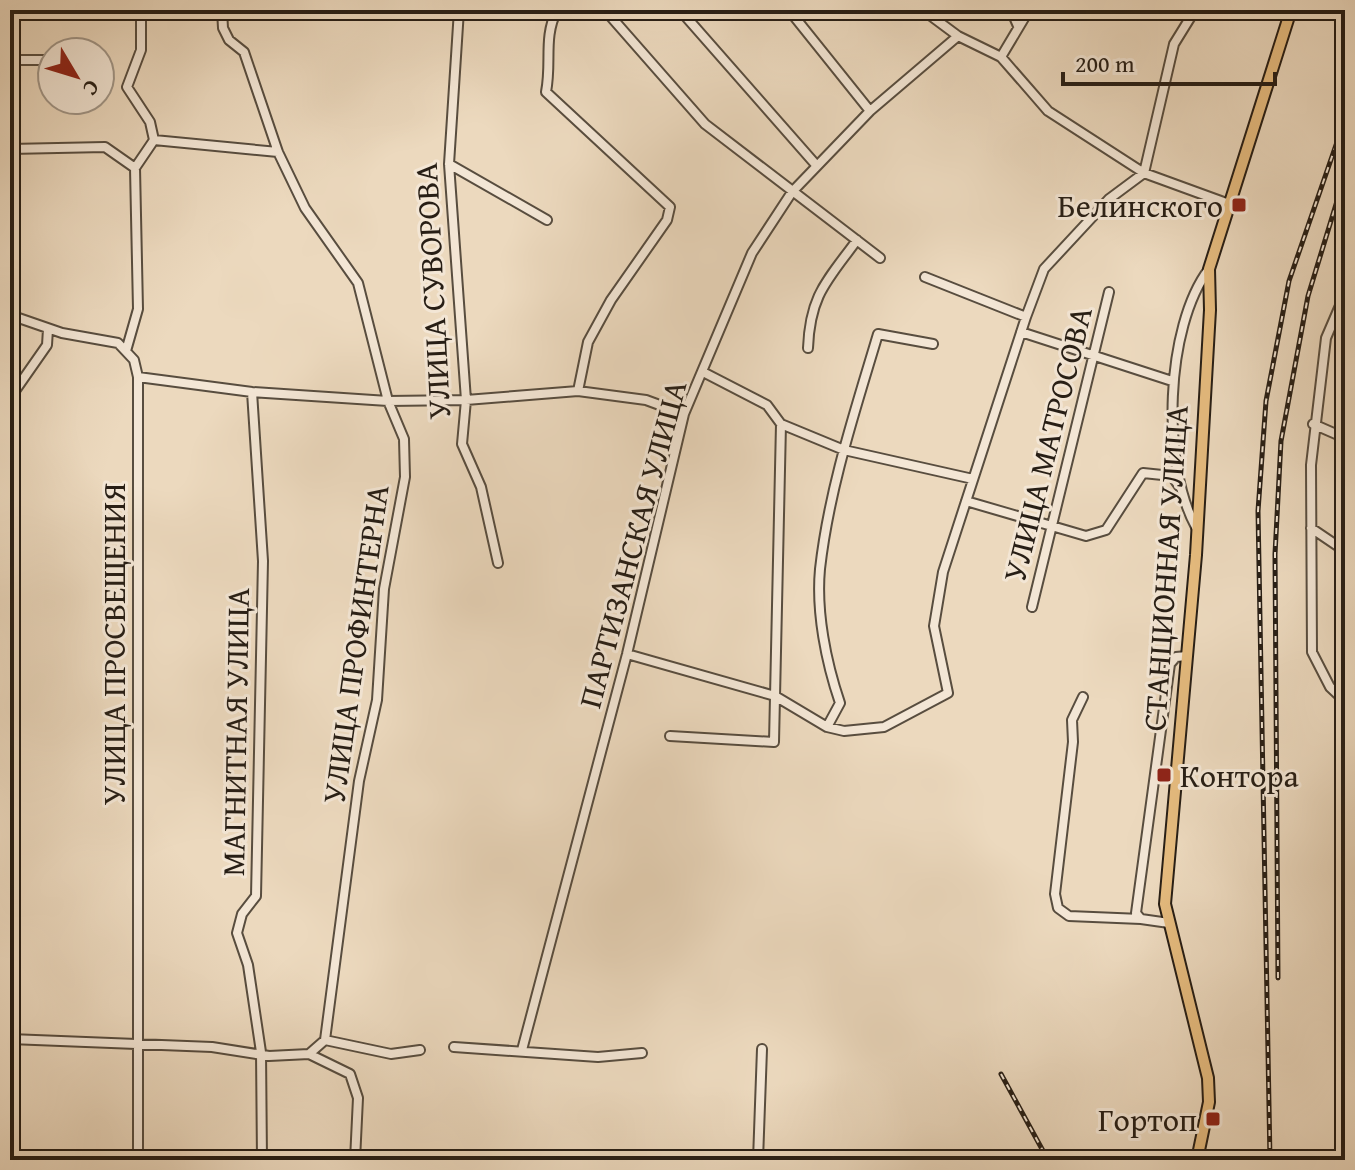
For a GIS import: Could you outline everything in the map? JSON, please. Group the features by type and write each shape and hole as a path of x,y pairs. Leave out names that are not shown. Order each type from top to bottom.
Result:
{"main road":[{"name":"СТАНЦИОННАЯ УЛИЦА","path":"1197,1160 1209,1102 1208,1078 1165,904 1187,656 1210,310 1210,265 1291,10"}],"street":[{"path":"10,315 48,329 118,343 126,351 138,309 135,168 154,140 150,122 130,97 127,87 141,50 141,10"},
{"name":"УЛИЦА ПРОФИНТЕРНА","path":"222,10 223,28 229,40 244,52 278,152 305,208 358,283 388,401 404,439 405,477 384,589 377,700 359,781 325,1040"},
{"name":"УЛИЦА СУВОРОВА","path":"459,10 449,164 466,400 462,444 481,487 498,563"},
{"path":"557,10 547,33 552,63 546,92 670,207 667,220 611,300 588,342 578,391"},
{"path":"605,10 705,124 880,258"},
{"path":"680,10 817,166"},
{"path":"789,10 870,111"},
{"path":"923,10 958,36 1001,57 1048,111 1144,173 1229,204"},
{"path":"1011,10 1018,26"},
{"path":"1001,57 1029,10"},
{"path":"627,654 775,696 827,727 844,731 884,727 948,693 934,626 943,572 1026,317 1044,269 1109,199 1144,173 1174,44 1195,10"},
{"name":"ПАРТИЗАНСКАЯ УЛИЦА","path":"522,1050 627,654 684,414 752,253 792,192 870,111 958,36"},
{"path":"10,60 36,60"},
{"path":"154,140 278,152"},
{"path":"10,149 105,147 135,168"},
{"path":"449,164 547,220"},
{"path":"808,348 809,314 822,288 857,240"},
{"path":"1180,487 1172,381 1182,322 1196,286 1210,265"},
{"path":"925,277 1026,317"},
{"name":"УЛИЦА МАТРОСОВА","path":"1032,607 1109,292"},
{"path":"1345,294 1326,338 1313,424 1311,528 1312,652 1330,687 1345,701"},
{"path":"10,398 47,345 48,329"},
{"path":"1021,332 1172,381"},
{"path":"827,727 840,703 823,634 820,571 844,450 878,334 933,344"},
{"name":"УЛИЦА ПРОСВЕЩЕНИЯ","path":"126,351 134,360 138,377 138,1160"},
{"path":"703,372 767,405 781,424 844,450 973,479"},
{"path":"138,377 252,392 388,401 466,400 578,391 646,400 684,414"},
{"name":"МАГНИТНАЯ УЛИЦА","path":"252,392 263,561 261,748 256,896 242,914 237,933 248,965 261,1052 262,1160"},
{"path":"670,736 774,742 781,424"},
{"path":"1313,424 1345,438"},
{"path":"966,501 1086,536 1106,530 1143,473 1172,476 1180,487 1196,527"},
{"path":"1311,528 1345,551"},
{"path":"1141,919 1136,913 1170,664 1176,657 1187,656"},
{"path":"1083,697 1072,720 1073,742 1055,894 1058,908 1069,916 1169,923"},
{"path":"10,1039 261,1052 269,1056 309,1054 350,1074 358,1098 355,1160"},
{"path":"309,1054 325,1040 391,1054 420,1050"},
{"path":"454,1047 598,1057 642,1053"},
{"path":"758,1160 762,1049"}],"waterway":[{"path":"434,1160 435,1156"}],"railway":[{"path":"1270,1160 1258,511 1266,401 1289,281 1345,119"},
{"path":"1278,978 1275,554 1281,441 1308,296 1345,175"},
{"path":"1001,1074 1048,1160"}],"place":[{"name":"Белинского","path":"1239,205"},
{"name":"Контора","path":"1164,775"},
{"name":"Гортоп","path":"1213,1119"}]}
